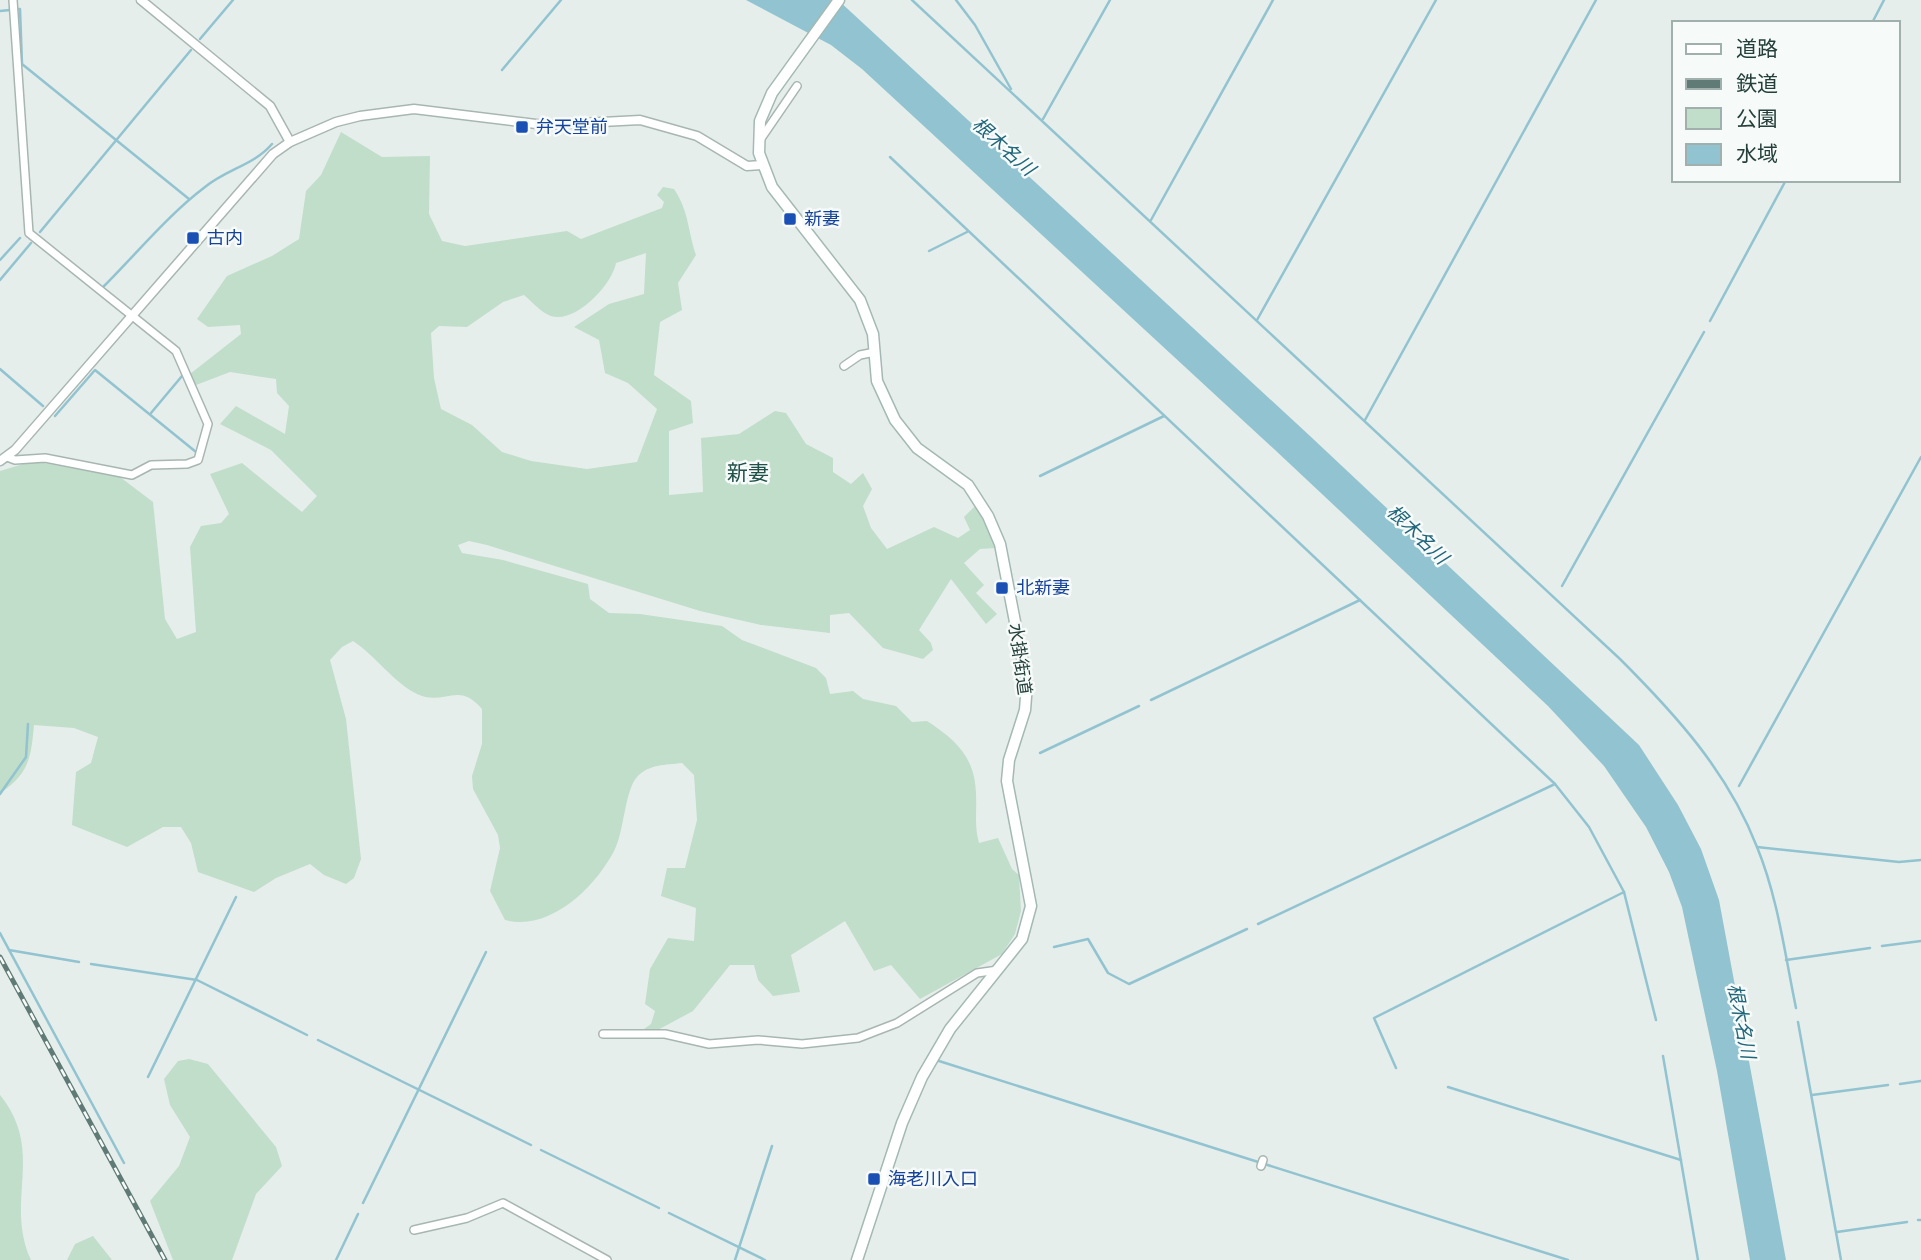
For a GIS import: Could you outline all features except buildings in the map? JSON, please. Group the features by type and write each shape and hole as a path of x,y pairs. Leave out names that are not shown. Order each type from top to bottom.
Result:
{"main road":[{"name":"水掛街道","path":"839,0 772,93 760,121 757,143 762,165 772,187 860,300 871,328 877,381 895,421 917,448 968,485 988,516 1000,544 1022,651 1027,698 1009,760 1007,781 1031,906 1022,939 950,1029 922,1077 902,1123 857,1260"}],"street":[{"path":"3,459 45,458 132,475 151,465 187,464 198,460 208,424 176,351 29,233 13,0"},
{"path":"141,0 270,106 290,142"},
{"path":"757,143 797,86"},
{"path":"3,459 273,154 290,142 336,122 395,110 445,111 544,125 632,119 697,136 747,166 762,165"},
{"path":"844,366 860,355 875,352"},
{"path":"603,1034 665,1034 709,1044 758,1040 802,1044 858,1038 897,1023 977,973 998,970"},
{"path":"414,1230 467,1218 503,1203 607,1260"}],"green space":[{"path":"341,132 382,157 430,156 429,214 442,241 465,246 567,231 581,239 662,208 664,202 657,195 663,187 674,189 685,213 696,255 678,283 682,310 660,322 654,375 691,401 693,423 669,431 669,495 703,492 701,438 739,434 775,411 786,413 806,444 833,458 833,472 851,484 863,473 872,489 863,506 871,528 887,549 934,527 958,538 970,530 964,517 976,505 996,548 980,549 964,563 984,585 976,593 997,614 986,624 951,579 919,630 931,643 933,650 923,659 883,648 849,613 830,615 830,633 761,625 700,611 487,545 469,541 458,545 462,553 503,560 588,584 590,599 609,613 640,614 722,626 742,640 816,668 826,678 830,694 853,691 863,699 896,706 912,722 927,721 937,728 962,751 972,770 979,843 998,838 1012,869 1019,875 1021,911 1015,934 1002,954 920,999 891,965 874,971 845,921 791,955 800,992 773,996 758,980 754,965 730,965 693,1011 654,1032 644,1029 651,1024 655,1011 645,1004 650,969 668,938 694,941 696,908 661,896 667,868 685,868 697,820 694,775 682,763 658,766 642,773 630,791 615,849 584,891 555,913 522,922 505,920 490,891 500,848 498,835 473,789 472,776 482,744 482,709 466,696 435,698 417,694 400,683 353,641 342,647 330,660 346,719 361,859 354,878 346,884 324,875 310,864 276,878 254,892 198,872 191,843 181,827 163,827 127,847 72,825 76,772 91,763 98,737 74,728 34,725 30,756 23,772 0,793 0,471 33,461 120,477 153,502 165,619 177,639 196,632 190,547 201,526 221,523 229,514 210,474 242,463 302,512 317,496 271,450 220,424 236,406 285,434 289,406 277,393 276,379 230,372 196,385 190,374 241,334 240,325 208,327 197,319 227,276 272,256 299,239 306,191 321,175","holes":["646,253 644,294 609,304 574,327 599,340 605,373 628,383 657,409 637,462 587,469 531,461 502,452 472,425 441,409 434,378 431,333 439,326 467,327 503,302 524,295 551,316 571,314 600,292 608,282 616,263"]},
{"path":"189,1059 208,1064 276,1147 282,1166 256,1194 232,1260 173,1260 150,1201 179,1166 190,1137 170,1105 164,1079 178,1061"},
{"path":"0,1095 13,1116 20,1136 23,1156 21,1217 31,1260 0,1260"},
{"path":"93,1236 112,1260 67,1260 75,1244"}],"water":[{"path":"746,0 838,0 1310,436 1639,745 1678,805 1701,849 1719,900 1786,1260 1750,1260 1717,1071 1682,907 1669,872 1646,827 1604,766 1548,706 862,69 831,45"}],"waterway":[{"path":"200,39 233,0"},
{"path":"502,70 561,0"},
{"path":"912,0 1620,659 1661,701 1716,769 1757,847 1776,906 1796,1008"},
{"path":"956,0 975,25 1011,89"},
{"path":"1043,119 1110,0"},
{"path":"1151,220 1273,0"},
{"path":"1257,320 1436,0"},
{"path":"1365,420 1596,0"},
{"path":"1873,21 1884,0"},
{"path":"0,11 20,9 22,64 189,199"},
{"path":"40,232 191,50"},
{"path":"104,286 191,198 213,181 257,157 272,144"},
{"path":"890,157 1555,784 1589,827 1624,892 1656,1020"},
{"path":"1710,321 1785,182"},
{"path":"929,251 967,232"},
{"path":"0,260 20,238"},
{"path":"0,280 31,243"},
{"path":"1562,586 1704,332"},
{"path":"0,369 43,406"},
{"path":"55,416 95,370 196,452"},
{"path":"151,413 182,376"},
{"path":"1040,476 1164,416"},
{"path":"1739,786 1921,457"},
{"path":"1151,700 1360,600"},
{"path":"1040,753 1139,706"},
{"path":"0,794 26,757 28,724"},
{"path":"1258,924 1555,784"},
{"path":"1757,847 1899,862 1921,860"},
{"path":"1396,1068 1374,1018 1624,892"},
{"path":"148,1077 236,897"},
{"path":"1054,947 1088,939 1108,973 1129,984 1247,929"},
{"path":"0,933 124,1163"},
{"path":"1882,946 1921,941"},
{"path":"1786,960 1870,948"},
{"path":"9,950 79,962"},
{"path":"363,1203 486,952"},
{"path":"91,964 197,980 307,1035"},
{"path":"1798,1022 1841,1260"},
{"path":"318,1040 531,1145"},
{"path":"1663,1056 1698,1260"},
{"path":"939,1061 1568,1260"},
{"path":"1900,1084 1921,1081"},
{"path":"1812,1095 1888,1085"},
{"path":"1448,1087 1681,1160"},
{"path":"735,1260 772,1146"},
{"path":"541,1150 659,1208"},
{"path":"669,1213 765,1260"},
{"path":"336,1260 358,1214"},
{"path":"1837,1232 1907,1222"}],"railway":[{"path":"0,957 165,1260"}],"place":[{"name":"弁天堂前","path":"522,127"},
{"name":"新妻","path":"790,219"},
{"name":"古内","path":"193,238"},
{"name":"北新妻","path":"1002,588"},
{"name":"海老川入口","path":"874,1179"}],"district":[{"name":"新妻","path":"748,473"}],"water label":[{"name":"根木名川","path":"1004,146"},
{"name":"根木名川","path":"1418,534"},
{"name":"根木名川","path":"1742,1021"}]}
